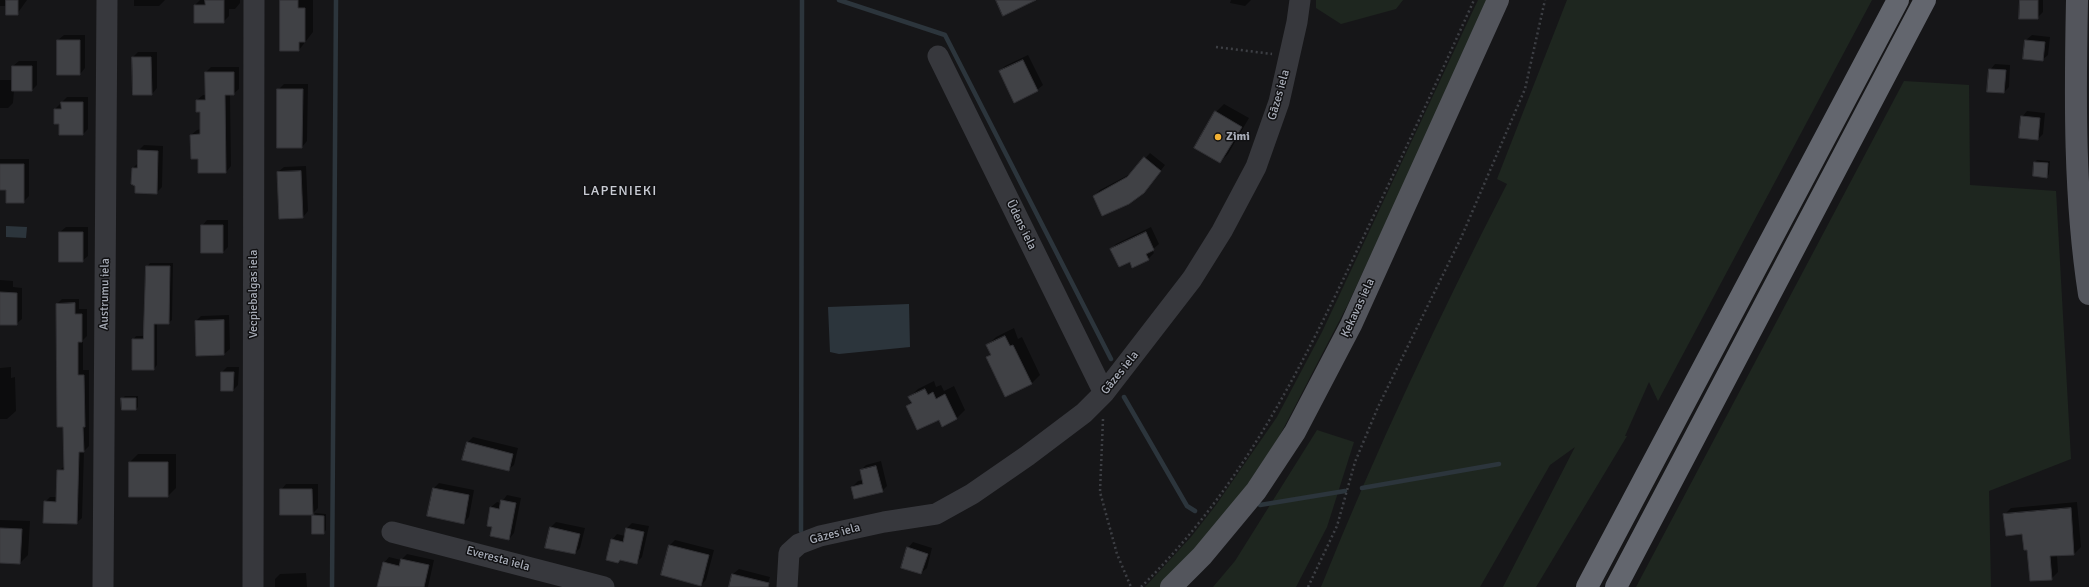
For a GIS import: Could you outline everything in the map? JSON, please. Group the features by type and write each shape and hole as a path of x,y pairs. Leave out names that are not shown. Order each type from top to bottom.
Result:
{"highway":[{"path":"1587,587 1653,465 1898,0"},
{"path":"1616,587 1925,0"}],"main road":[{"name":"Ķekavas iela","path":"1171,587 1202,556 1256,491 1295,432 1351,325 1498,0"},
{"path":"2077,0 2076,83 2079,201 2089,294"}],"street":[{"name":"Austrumu iela","path":"103,587 107,0"},
{"name":"Vecpiebalgas iela","path":"253,587 254,0"},
{"name":"Gāzes iela","path":"787,587 789,553 799,544 827,534 884,522 936,514 972,494 1027,456 1084,413 1104,393 1192,279 1222,230 1256,167 1278,102 1300,0"},
{"name":"Ūdens iela","path":"938,56 1104,393"},
{"name":"Everesta iela","path":"392,532 604,587"}],"path":[{"path":"1141,587 1167,561 1213,505 1255,447 1287,392 1324,321 1474,0"},
{"path":"1308,587 1337,526 1355,462 1378,407 1461,238 1525,89 1545,0"},
{"path":"1216,47 1289,56"},
{"path":"1104,393 1100,492 1117,554 1131,587"}],"shaded area":[{"path":"1316,0 1403,0 1396,9 1341,24 1316,8"},
{"path":"1478,0 1490,0 1347,306 1279,437 1227,515 1163,587 1145,587 1191,537 1216,505 1277,417 1322,332"},
{"path":"1567,0 1872,0 1658,401 1649,382 1625,436 1627,436 1536,587 1503,587 1575,447 1550,465 1480,587 1321,587 1386,434 1409,384 1457,283 1507,184 1497,179"},
{"path":"1904,81 1969,85 1970,185 2056,191 2071,459 1989,491 1991,587 1636,587"},
{"path":"6,226 27,227 26,238 6,237"},
{"path":"909,304 910,347 839,354 830,352 828,307"},
{"path":"1317,430 1354,442 1327,527 1296,587 1213,587 1235,561"}],"building":[{"path":"6,0 18,0 18,15 6,15"},
{"path":"205,0 224,0 224,23 194,23 194,5 205,5"},
{"path":"280,0 298,0 298,8 305,8 305,42 299,42 299,51 280,51"},
{"path":"996,0 1036,0 1003,16"},
{"path":"2020,0 2038,0 2038,19 2019,19"},
{"path":"57,40 80,40 80,75 57,75"},
{"path":"2025,40 2045,42 2043,61 2023,59"},
{"path":"132,57 151,57 152,95 133,95"},
{"path":"1023,60 1038,91 1014,103 999,71"},
{"path":"12,66 32,66 32,91 12,91"},
{"path":"1989,69 2006,70 2004,93 1987,92"},
{"path":"205,72 234,72 234,95 225,95 226,173 198,173 198,159 191,159 190,135 200,134 200,112 196,112 196,100 205,100"},
{"path":"277,89 303,89 302,148 277,148"},
{"path":"61,102 83,102 83,135 59,135 59,124 54,124 54,109 61,109"},
{"name":"Zimi","path":"1215,111 1242,127 1220,163 1194,148"},
{"path":"2021,116 2040,118 2038,140 2019,138"},
{"path":"138,150 158,151 157,194 135,193 135,186 131,184 132,168 137,168"},
{"path":"1144,157 1161,171 1144,193 1129,204 1102,216 1093,196 1127,177"},
{"path":"2034,162 2048,163 2047,178 2033,176"},
{"path":"0,164 24,164 24,203 6,203 6,190 0,190"},
{"path":"301,171 303,218 279,219 277,172"},
{"path":"201,225 223,225 223,253 201,253"},
{"path":"59,232 83,232 83,262 59,262"},
{"path":"1146,232 1154,250 1146,254 1149,260 1132,268 1130,262 1119,267 1110,249"},
{"path":"146,266 170,266 169,324 154,324 154,370 132,370 132,339 143,339"},
{"path":"0,292 17,293 17,325 0,325"},
{"path":"75,303 75,314 82,314 82,342 78,342 78,375 84,375 85,427 83,427 84,452 79,452 77,524 43,523 44,501 56,502 57,470 64,470 63,427 57,427 56,304"},
{"path":"224,320 224,355 196,356 195,321"},
{"path":"1005,336 1010,346 1013,345 1032,384 1005,397 986,357 991,355 986,345"},
{"path":"221,372 234,372 233,391 221,391"},
{"path":"925,389 928,395 933,392 936,399 945,394 957,419 942,427 939,420 917,430 906,406 912,403 908,397"},
{"path":"121,398 136,398 136,410 122,410"},
{"path":"467,442 513,454 509,471 462,460"},
{"path":"129,462 168,462 168,497 129,497"},
{"path":"876,466 883,492 854,499 851,487 863,484 860,470"},
{"path":"433,488 469,495 464,524 427,516"},
{"path":"280,489 312,489 313,515 280,515"},
{"path":"501,500 516,503 509,540 490,536 492,527 487,526 490,507 499,509"},
{"path":"2071,508 2074,555 2050,556 2052,580 2030,581 2027,550 2024,550 2022,534 2006,536 2003,514"},
{"path":"312,515 324,516 324,534 312,534"},
{"path":"550,527 580,534 575,554 545,548"},
{"path":"0,528 22,529 20,564 0,563"},
{"path":"626,528 644,532 637,564 620,560 618,563 606,560 611,539 623,542"},
{"path":"669,545 709,555 701,586 661,575"},
{"path":"907,547 928,554 921,574 901,568"},
{"path":"401,559 429,565 424,587 377,587 383,562 399,566"},
{"path":"732,574 769,583 768,587 729,587"}],"waterway":[{"path":"332,587 336,0"},
{"path":"801,531 802,0"},
{"path":"839,0 945,35 1111,359"},
{"path":"1124,397 1187,506 1195,511"},
{"path":"1362,488 1499,464"},
{"path":"1260,505 1345,491"}],"place":[{"name":"Zimi","path":"1218,137"}],"district":[{"name":"LAPENIEKI","path":"620,191"}]}
